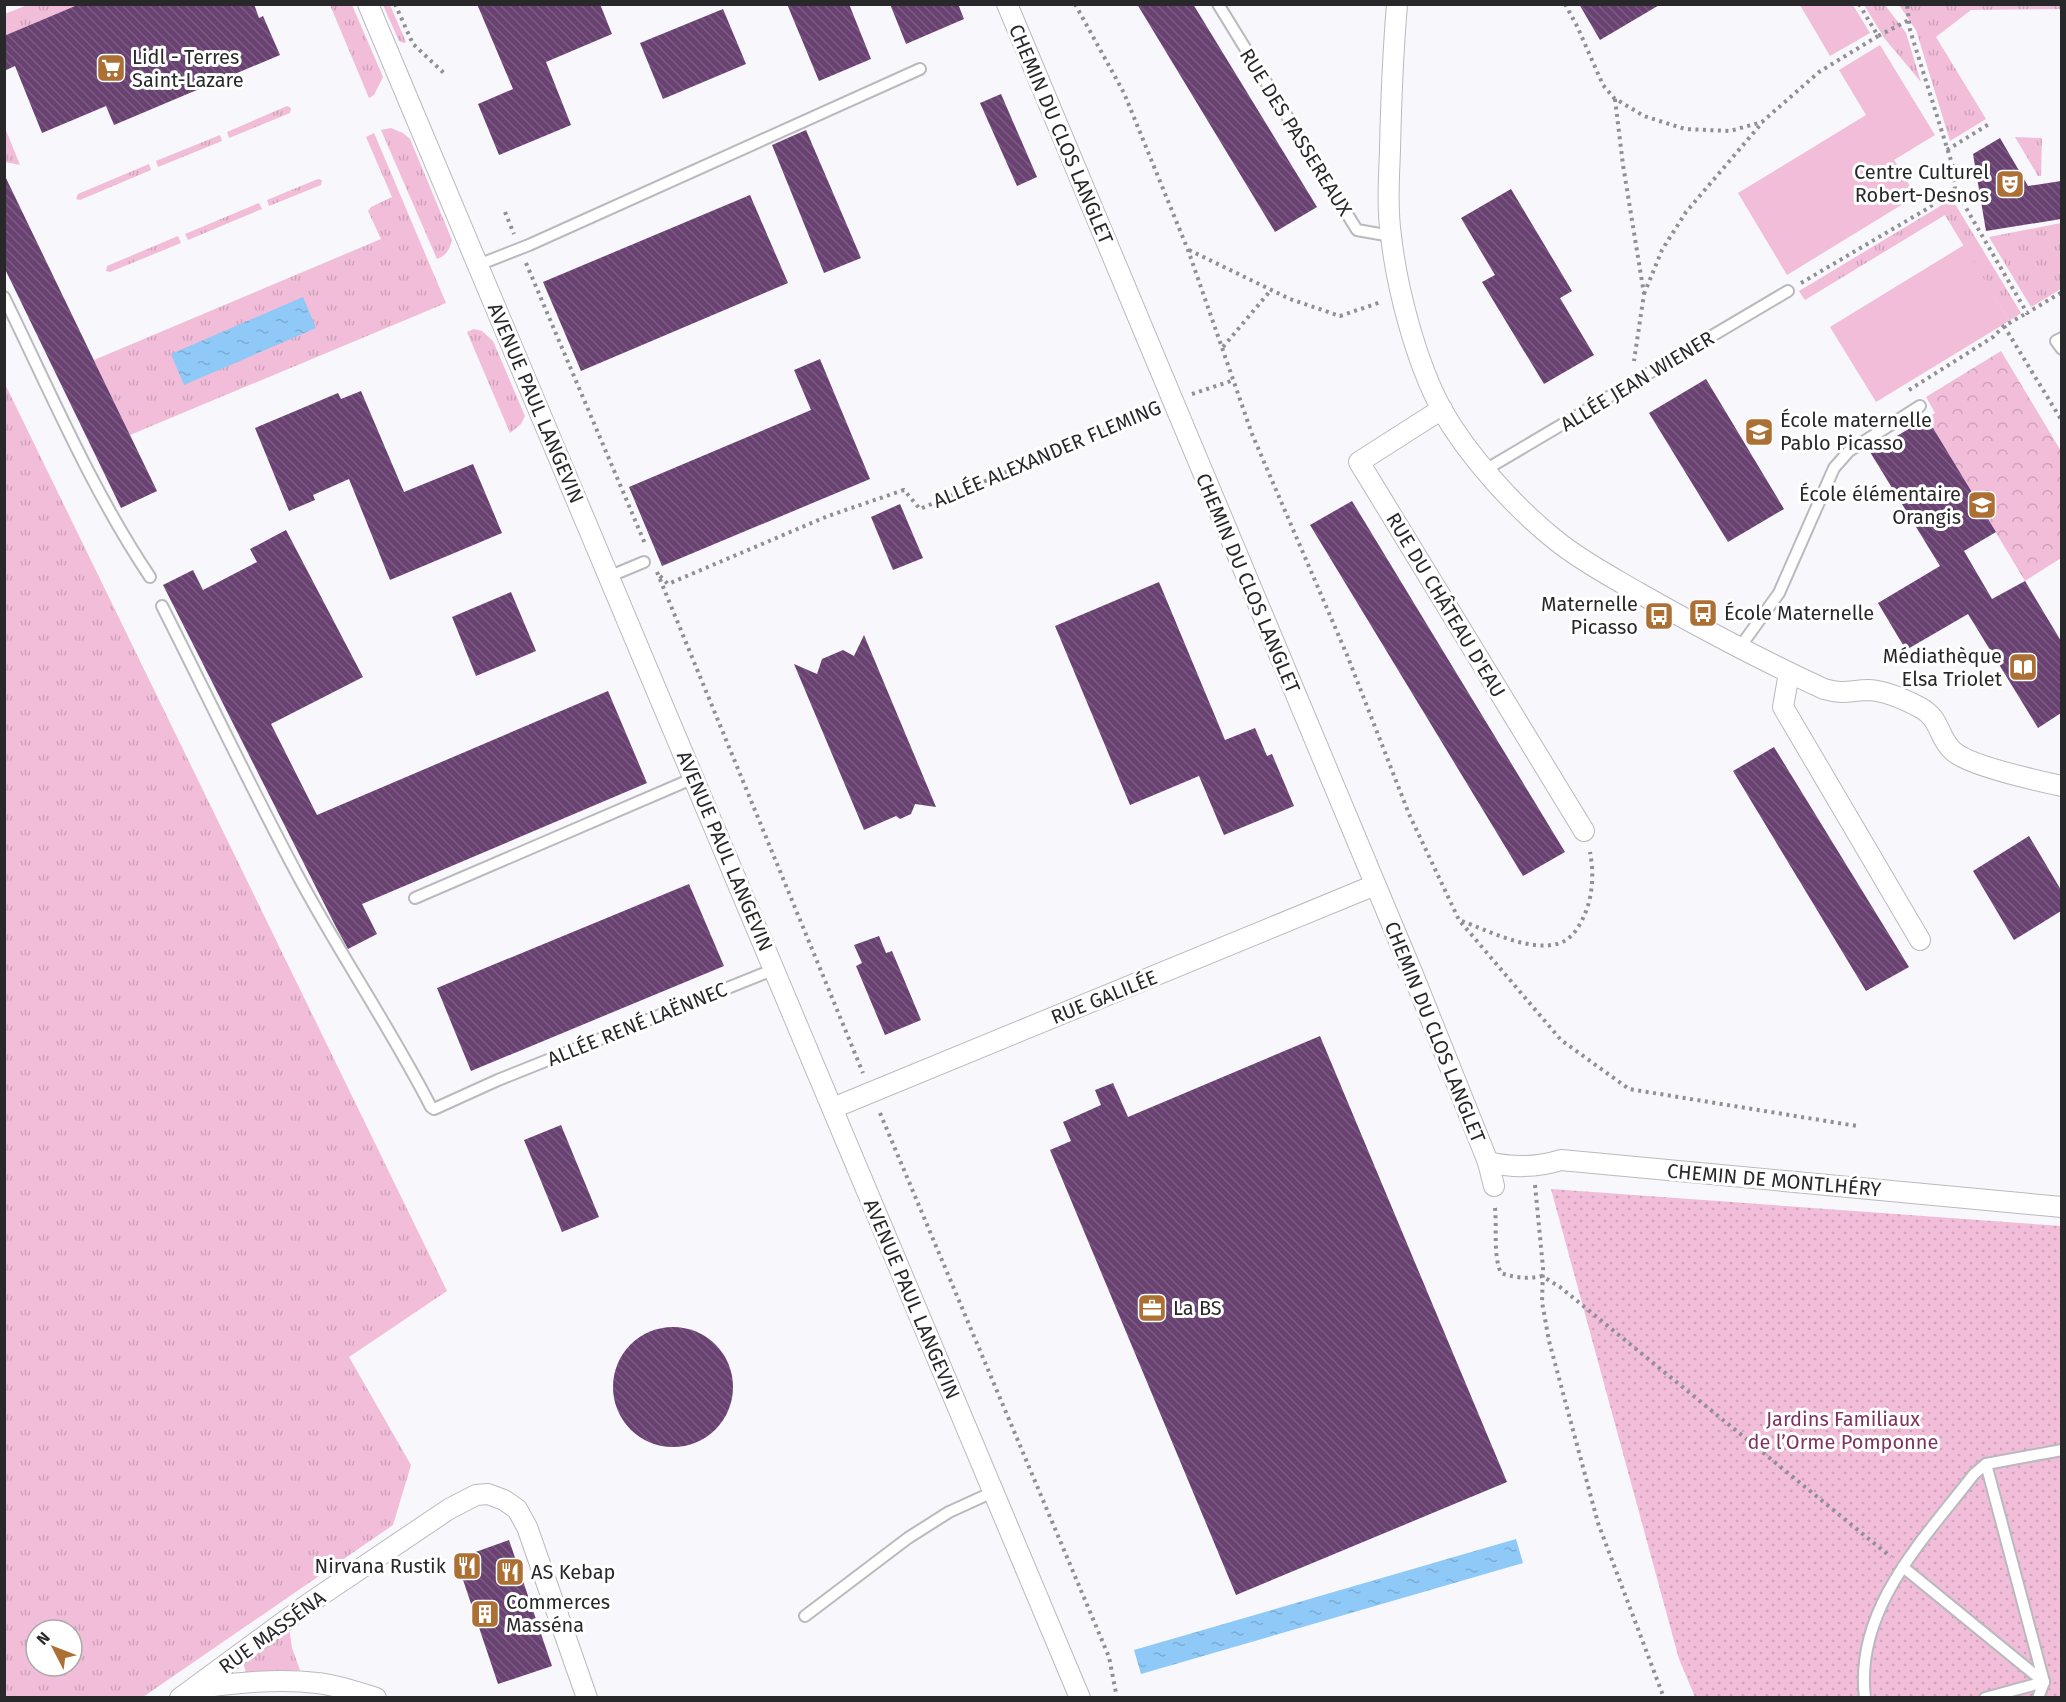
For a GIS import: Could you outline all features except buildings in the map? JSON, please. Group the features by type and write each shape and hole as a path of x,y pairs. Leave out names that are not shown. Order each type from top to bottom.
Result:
{"street":[{"name":"AVENUE PAUL LANGEVIN","path":"368,4 1080,1698"},
{"name":"CHEMIN DU CLOS LANGLET","path":"1007,4 1375,885 1488,1162 1494,1186"},
{"path":"1397,4 1389,162 1391,236 1402,294 1426,375 1442,409 1460,438 1485,470 1558,542 1589,564 1740,647 1824,689 1840,693 1878,691 1899,698 1931,715 1952,751 1962,757 2029,779 2061,786"},
{"name":"RUE DU CHÂTEAU D'EAU","path":"1442,409 1359,462 1584,831"},
{"path":"1789,673 1783,707 1920,940"},
{"name":"RUE GALILÉE","path":"833,1108 1375,885"},
{"name":"CHEMIN DE MONTLHÉRY","path":"1488,1162 1510,1167 1533,1167 1562,1160 2061,1208"},
{"name":"RUE MASSÉNA","path":"187,1693 308,1604 449,1509 476,1495 488,1494 518,1509 527,1527 587,1698"},
{"name":"RUE MASSÉNA","path":"187,1693 246,1681 290,1681 319,1683 376,1698"}],"lane":[{"name":"RUE DES PASSEREAUX","path":"1218,4 1357,230 1391,236"},
{"path":"478,265 520,249 920,69"},
{"name":"ALLÉE JEAN WIENER","path":"1485,470 1788,291"},
{"path":"4,297 76,448 126,542 150,577"},
{"path":"2061,338 2056,341 2061,349"},
{"path":"1740,647 1779,593 1834,468 1849,451 1920,406"},
{"path":"608,577 648,559"},
{"name":"ALLÉE RENÉ LAËNNEC","path":"162,606 297,874 344,958 408,1061 431,1107 434,1108 775,969"},
{"path":"415,898 694,778"},
{"path":"1865,1698 1863,1682 1865,1654 1871,1630 1883,1600 1904,1567 1974,1474 1986,1464 2061,1450"},
{"path":"1986,1464 2044,1682 2038,1698"},
{"path":"805,1616 908,1538 949,1512 993,1492"},
{"path":"1904,1567 2044,1682"},
{"path":"1985,1698 2044,1682"}],"path":[{"path":"395,4 413,44 446,75"},
{"path":"1075,4 1124,93 1188,250 1252,434 1347,656 1409,814 1459,920 1561,1040 1629,1089 1857,1126"},
{"path":"1564,4 1577,26 1603,86 1614,98 1644,116 1684,129 1730,131 1762,122"},
{"path":"1859,4 1878,36"},
{"path":"1907,4 1910,30 1953,167 1955,189 2027,313"},
{"path":"1638,380 1633,368 1644,294 1662,250 1686,212 1762,122 1819,72 1909,20"},
{"path":"1614,98 1644,294"},
{"path":"1947,150 1989,124"},
{"path":"1788,291 1925,210 1955,189"},
{"path":"505,212 1109,1658 1117,1698"},
{"path":"1188,250 1290,299 1340,316 1402,294"},
{"path":"1222,347 1271,290"},
{"path":"1905,392 1993,337 2004,326 2061,292"},
{"path":"2004,326 2061,421"},
{"name":"ALLÉE ALEXANDER FLEMING","path":"658,574 668,584 828,516 904,490 920,508 1172,400 1234,380"},
{"path":"648,559 658,574"},
{"path":"1459,920 1512,939 1541,946 1562,943 1577,931 1587,908 1593,878 1591,855 1584,831"},
{"path":"1533,1167 1542,1302 1549,1341 1598,1523 1664,1698"},
{"path":"1494,1186 1497,1237 1495,1261 1501,1273 1512,1277 1542,1276 1560,1287 1904,1567"}],"green space":[{"path":"2061,4 2062,9 1971,10 1936,37 1986,119 1950,141 1916,30 1899,5"},
{"path":"27,5 80,5 5,36 5,14"},
{"path":"330,5 352,5 383,77 374,95 369,98"},
{"path":"383,5 390,5 406,42 399,41"},
{"path":"1800,5 1853,5 1870,33 1830,56"},
{"path":"1864,5 1885,5 1906,33 1921,82 1885,39"},
{"path":"1880,45 1935,135 1894,160 1916,196 1787,275 1738,193 1866,115 1839,70"},
{"path":"287,106 291,108 290,113 229,138 227,132"},
{"path":"5,128 20,165 5,162"},
{"path":"391,128 410,139 452,240 447,252 437,259 381,130"},
{"path":"374,133 446,303 130,435 94,360 381,239 368,211 371,207 392,197 366,137"},
{"path":"220,135 222,141 158,167 156,161"},
{"path":"2015,137 2042,138 2041,176 2038,176"},
{"path":"149,164 151,170 80,200 76,199 78,194"},
{"path":"318,179 322,180 321,185 269,206 267,200"},
{"path":"1952,199 2021,313 2009,321 1945,215 1805,300 1799,291"},
{"path":"259,203 262,209 188,240 185,234"},
{"path":"2061,223 2061,289 2031,307 1989,237"},
{"path":"178,236 181,243 110,272 106,271 107,266"},
{"path":"1964,245 2009,321 1876,402 1830,327"},
{"path":"474,329 482,331 493,341 525,416 521,424 510,433 467,332"},
{"path":"2001,351 2061,451 2061,558 2025,581 1927,418 1935,413 1926,397"},
{"path":"5,384 447,1291 349,1357 411,1465 393,1525 143,1697 5,1697"},
{"name":"Jardins Familiaux de l’Orme Pomponne","path":"1551,1189 2061,1226 2061,1697 1695,1697 1679,1659"},
{"path":"289,1627 292,1648 300,1670 247,1676 242,1659"}],"water":[{"path":"303,297 316,328 184,385 171,354"},
{"path":"1516,1539 1523,1563 1141,1674 1134,1650"}],"place":[{"name":"Lidl - Terres Saint-Lazare","path":"111,68"},
{"name":"Centre Culturel Robert-Desnos","path":"2010,184"},
{"name":"École maternelle Pablo Picasso","path":"1759,432"},
{"name":"École élémentaire Orangis","path":"1982,505"},
{"name":"École Maternelle","path":"1703,613"},
{"name":"Maternelle Picasso","path":"1659,616"},
{"name":"Médiathèque Elsa Triolet","path":"2023,667"},
{"name":"La BS","path":"1152,1308"},
{"name":"Nirvana Rustik","path":"467,1566"},
{"name":"AS Kebap","path":"510,1572"},
{"name":"Commerces Masséna","path":"485,1614"}]}
